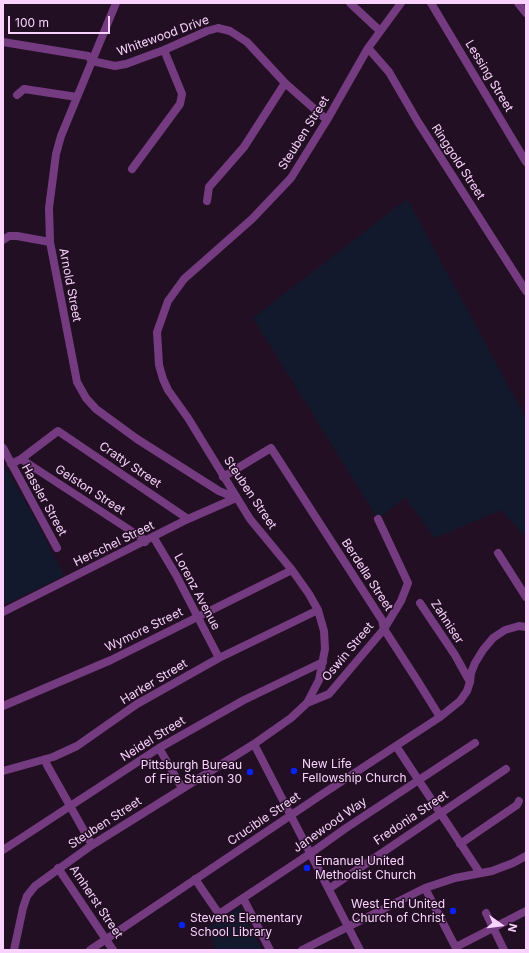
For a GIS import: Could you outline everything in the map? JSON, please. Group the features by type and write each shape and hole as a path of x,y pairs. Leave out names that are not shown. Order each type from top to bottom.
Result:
{"street":[{"name":"Arnold Street","path":"116,3 61,136 56,154 49,208 50,242 77,382 86,398 96,409 138,439 219,492 236,498"},
{"path":"350,3 380,31"},
{"name":"Steuben Street","path":"14,950 23,908 27,896 35,886 92,845 254,744 290,718 307,703 319,680 325,649 324,631 318,610 292,570 250,519 188,418 168,390 159,365 157,332 168,301 184,279 252,219 291,178 327,120 368,48 401,3"},
{"name":"Lessing Street","path":"432,3 526,162"},
{"path":"518,3 526,14"},
{"name":"Whitewood Drive","path":"3,42 88,56 92,61 115,66 126,64 164,50 207,31 218,28 230,31 247,42 285,83 327,120"},
{"name":"Ringgold Street","path":"368,48 389,72 418,122 526,291"},
{"path":"132,169 180,104 182,94 164,50"},
{"path":"207,201 209,187 244,148 285,83"},
{"path":"17,94 24,89 77,96"},
{"path":"3,240 8,236 18,236 50,242"},
{"name":"Cratty Street","path":"22,460 58,431 188,519"},
{"name":"Hassler Street","path":"3,448 57,548"},
{"name":"Berdella Street","path":"223,477 270,448 382,620 384,629 440,717"},
{"path":"11,464 22,460"},
{"name":"Gelston Street","path":"22,460 136,534 145,542"},
{"name":"Herschel Street","path":"3,612 154,538 188,519 236,498"},
{"name":"Oswin Street","path":"307,703 329,694 384,629 401,601 408,583 378,519"},
{"name":"Lorenz Avenue","path":"154,538 176,575 219,658"},
{"path":"498,553 526,597"},
{"name":"Wymore Street","path":"3,706 111,660 292,570"},
{"name":"Zahniser","path":"420,602 455,655 470,682"},
{"name":"Harker Street","path":"3,771 57,756 77,746 137,704 219,658 318,610"},
{"name":"Crucible Street","path":"90,950 440,717 460,701 467,691 475,663 493,638 505,630 519,626 526,627"},
{"name":"Neidel Street","path":"3,850 159,748 244,700 323,662"},
{"name":"Janewood Way","path":"196,879 219,914 475,743"},
{"path":"254,744 330,888 360,950"},
{"path":"396,746 480,873"},
{"path":"159,748 182,788"},
{"path":"46,759 92,845"},
{"name":"Fredonia Street","path":"330,888 440,812 506,769"},
{"path":"460,844 517,805 519,801"},
{"path":"302,950 425,888 456,878 505,867 526,856"},
{"name":"Amherst Street","path":"58,868 113,950"},
{"path":"425,888 456,948 492,927 526,911"},
{"path":"243,898 270,950"},
{"path":"486,913 504,950"}],"shaded area":[{"path":"407,199 526,418 526,537 501,510 435,538 405,497 378,519 253,318"},
{"path":"3,463 35,519 64,576 3,605"},
{"path":"240,907 262,950 216,950 207,928"}],"place":[{"name":"New Life Fellowship Church","path":"294,771"},
{"name":"Pittsburgh Bureau of Fire Station 30","path":"250,772"},
{"name":"Emanuel United Methodist Church","path":"307,868"},
{"name":"West End United Church of Christ","path":"453,911"},
{"name":"Stevens Elementary School Library","path":"182,925"}]}
